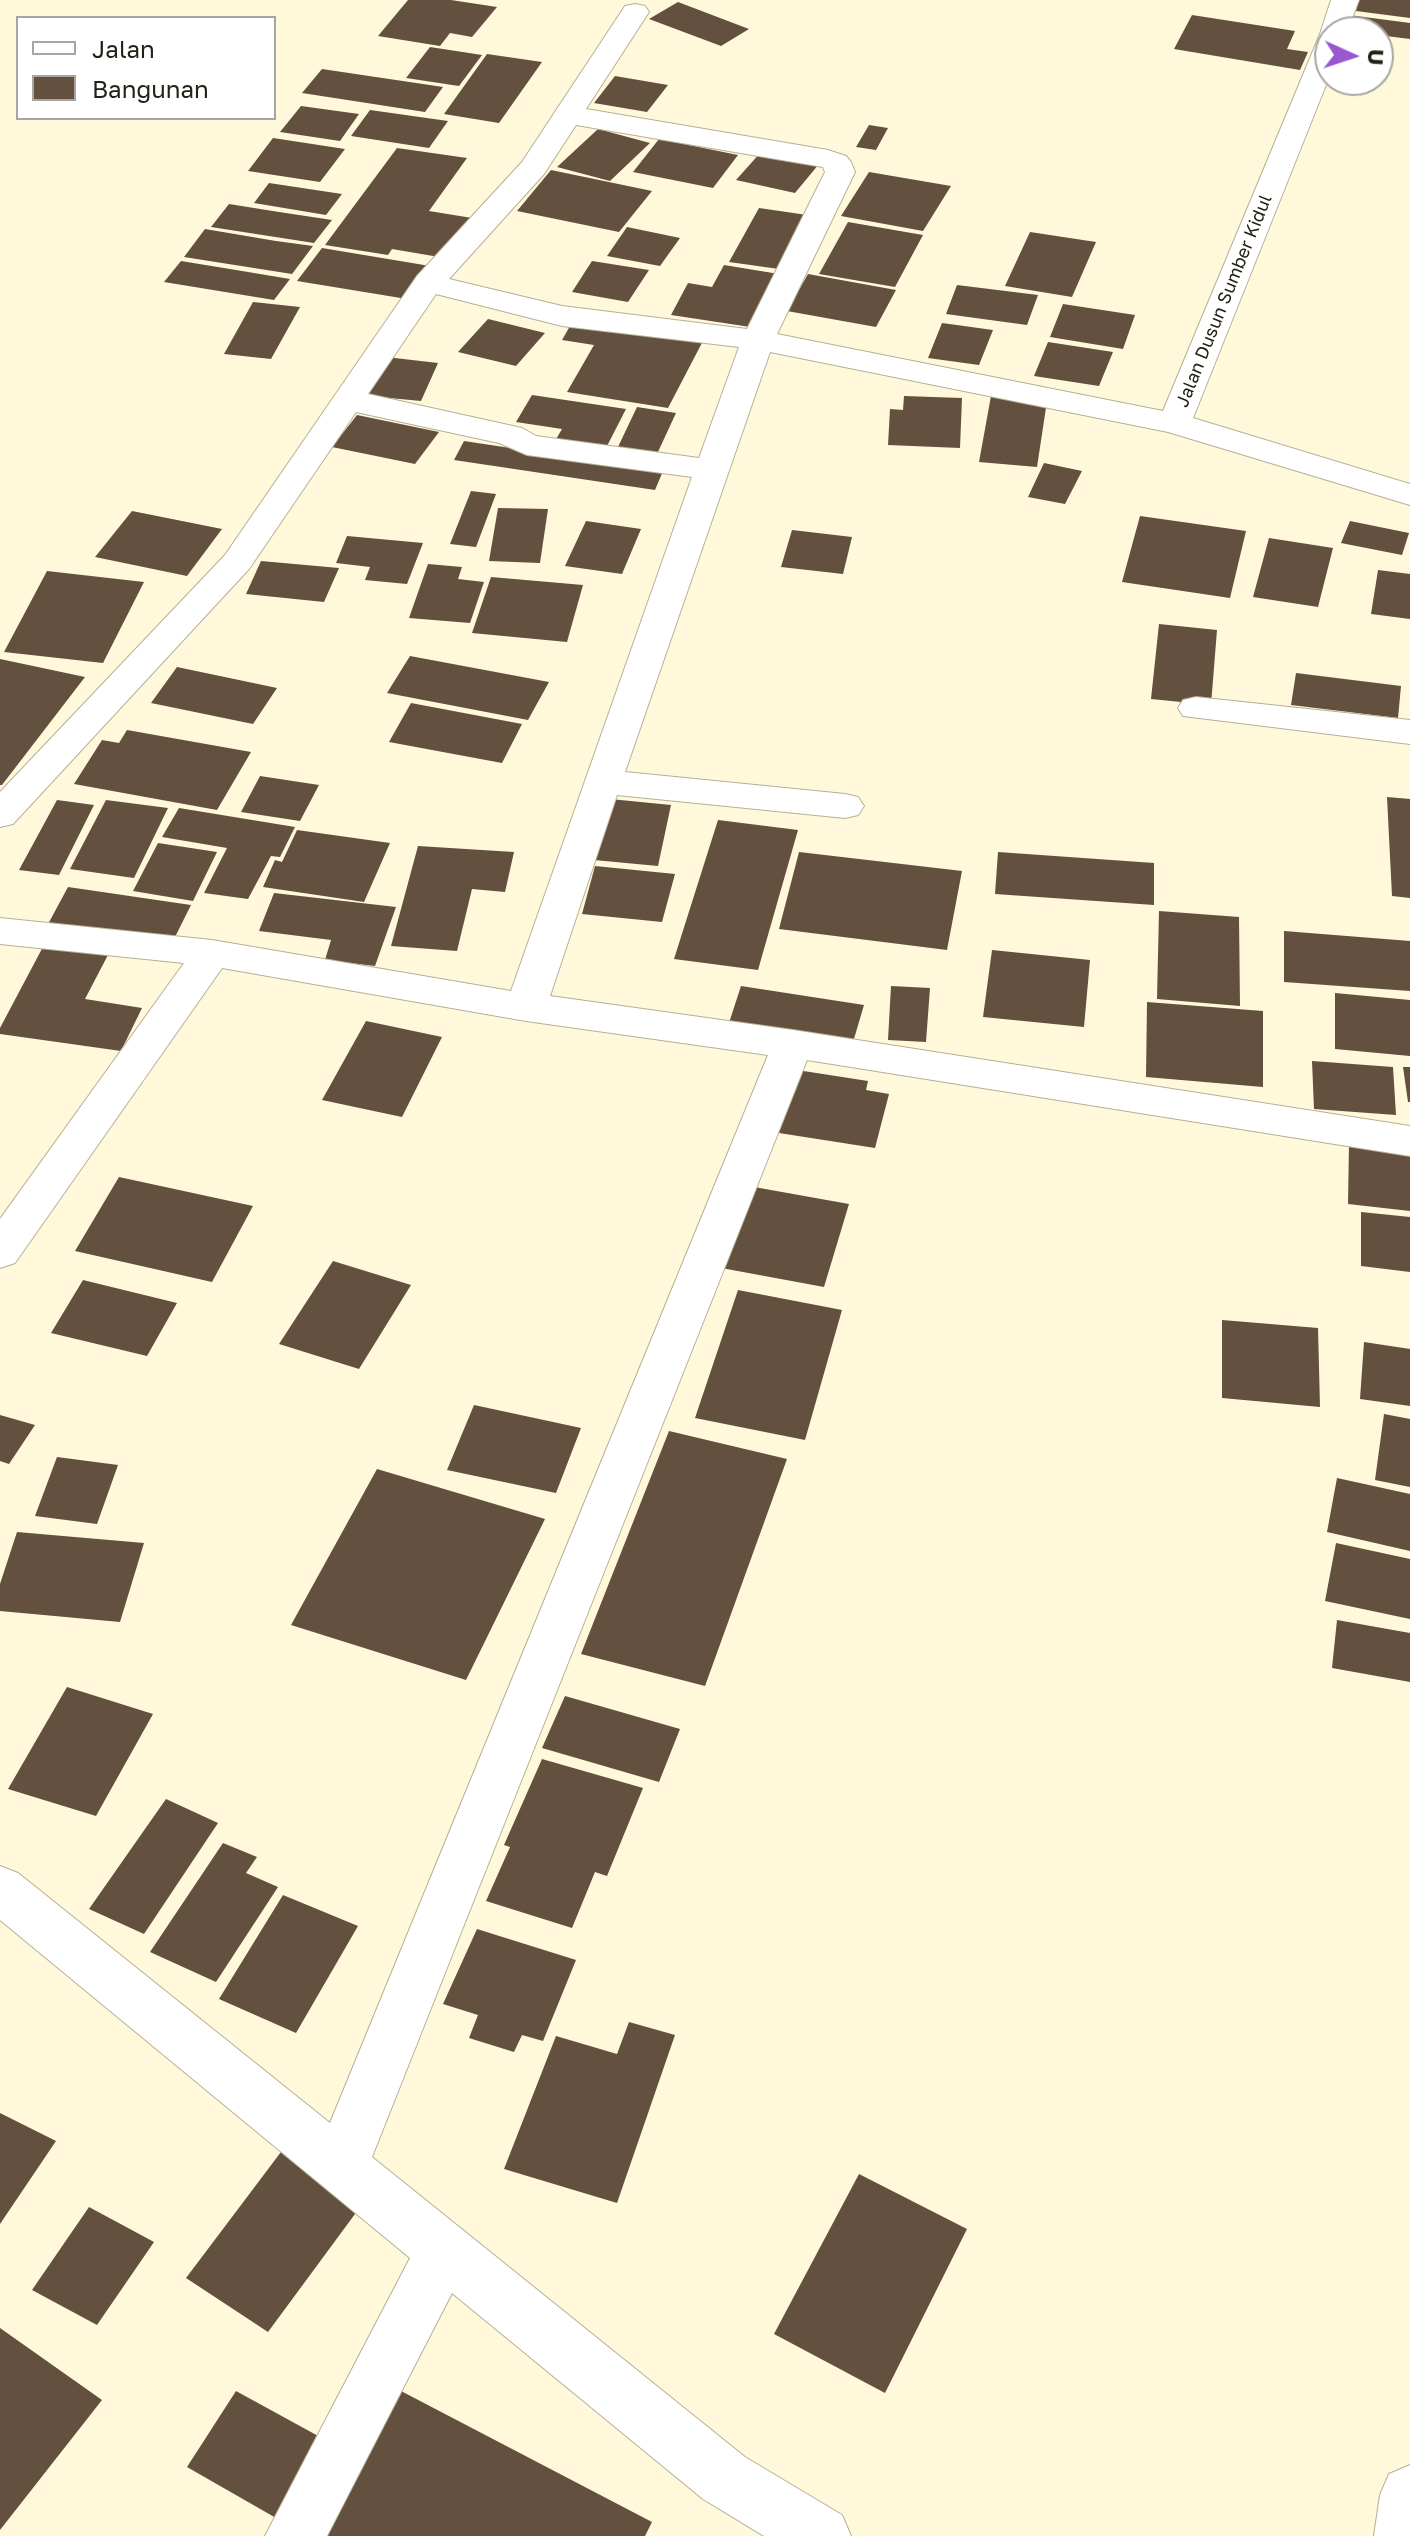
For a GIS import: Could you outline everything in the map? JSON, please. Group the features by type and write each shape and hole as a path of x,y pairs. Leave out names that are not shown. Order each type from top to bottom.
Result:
{"street":[{"path":"0,815 237,562 428,283 533,168 635,12"},
{"name":"Jalan Dusun Sumber Kidul","path":"1314,79 1174,423 1410,495"},
{"path":"526,1007 758,340 838,179 840,166 828,159 567,115"},
{"path":"428,283 562,316 758,340 1174,423"},
{"path":"348,400 510,435 527,445 712,470"},
{"path":"1196,708 1410,732"},
{"path":"603,782 845,806"},
{"path":"0,931 212,953 526,1007 793,1044 1410,1141"},
{"path":"0,1252 212,953"},
{"path":"341,2164 793,1044"},
{"path":"0,1889 724,2478 821,2536"},
{"path":"295,2536 445,2248"},
{"path":"1404,2536 1410,2495"}],"building":[{"path":"408,0 451,0 497,7 472,37 450,33 440,46 378,36"},
{"path":"1358,0 1410,0 1410,18 1356,11"},
{"path":"678,2 749,29 721,46 649,19"},
{"path":"1192,15 1295,31 1287,49 1308,52 1300,70 1174,49"},
{"path":"1394,21 1410,23 1410,39 1394,37"},
{"path":"430,47 482,55 459,86 406,78"},
{"path":"487,54 542,62 499,123 444,114"},
{"path":"322,69 443,87 425,112 302,93"},
{"path":"615,76 668,85 647,112 594,103"},
{"path":"301,106 359,114 340,141 280,132"},
{"path":"370,110 448,121 429,148 351,136"},
{"path":"869,125 888,128 876,150 856,147"},
{"path":"598,129 650,143 610,181 557,167"},
{"path":"273,138 345,149 320,182 248,171"},
{"path":"659,139 738,155 713,188 633,172"},
{"path":"397,148 467,158 429,211 472,218 445,258 392,249 388,255 325,245"},
{"path":"761,152 819,164 795,193 736,180"},
{"path":"551,170 652,191 619,232 517,211"},
{"path":"869,172 951,186 923,231 841,216"},
{"path":"269,183 342,194 326,215 254,203"},
{"path":"229,204 332,220 314,243 211,227"},
{"path":"759,208 814,216 786,270 729,262"},
{"path":"848,222 923,235 895,287 819,274"},
{"path":"627,227 680,238 660,266 607,256"},
{"path":"205,229 313,246 292,274 184,257"},
{"path":"1030,232 1096,242 1072,297 1005,286"},
{"path":"322,248 430,266 407,299 297,281"},
{"path":"181,261 290,279 274,300 164,282"},
{"path":"592,261 649,270 628,302 572,292"},
{"path":"724,265 785,275 757,328 671,315 688,283 712,287"},
{"path":"808,274 896,290 876,327 787,311"},
{"path":"957,285 1038,295 1027,325 946,314"},
{"path":"253,302 300,307 271,359 224,354"},
{"path":"1063,304 1135,315 1123,349 1050,337"},
{"path":"488,319 545,333 516,366 458,352"},
{"path":"574,319 704,339 668,408 567,392 594,345 562,340"},
{"path":"942,323 993,330 979,365 928,358"},
{"path":"1048,342 1113,352 1099,386 1034,376"},
{"path":"386,357 438,363 421,401 368,396"},
{"path":"532,395 626,409 606,448 555,441 562,429 516,422"},
{"path":"904,396 962,398 960,448 888,445 890,409 903,410"},
{"path":"991,396 1047,401 1037,467 979,462"},
{"path":"637,407 676,413 657,454 617,449"},
{"path":"357,415 439,432 415,464 332,447"},
{"path":"464,441 663,471 655,490 454,460"},
{"path":"1044,463 1082,471 1065,504 1028,497"},
{"path":"471,491 496,494 476,547 450,544"},
{"path":"498,508 548,509 540,563 489,561"},
{"path":"132,511 222,529 187,576 95,557"},
{"path":"1140,516 1246,531 1230,598 1122,582"},
{"path":"586,521 641,529 622,574 565,566"},
{"path":"1350,521 1409,533 1402,555 1341,543"},
{"path":"792,530 852,537 843,574 781,567"},
{"path":"347,536 423,543 407,584 365,580 370,567 336,563"},
{"path":"1269,538 1333,548 1318,607 1253,597"},
{"path":"261,561 339,568 324,602 246,594"},
{"path":"428,564 462,567 458,579 484,582 470,623 409,618"},
{"path":"1378,570 1410,574 1410,619 1371,614"},
{"path":"47,571 144,582 103,663 4,652"},
{"path":"491,577 583,585 567,642 472,633"},
{"path":"1159,624 1217,630 1211,705 1151,699"},
{"path":"410,656 549,682 528,720 387,693"},
{"path":"0,659 85,677 2,785 0,785"},
{"path":"177,667 277,688 253,724 151,703"},
{"path":"1296,673 1401,686 1398,718 1291,705"},
{"path":"411,703 522,724 502,763 389,742"},
{"path":"127,730 251,752 217,810 74,784 102,740 119,743"},
{"path":"260,776 319,785 300,821 241,812"},
{"path":"1387,797 1410,799 1410,898 1392,896"},
{"path":"610,799 671,805 658,866 594,860"},
{"path":"57,800 94,805 59,875 19,870"},
{"path":"106,800 168,808 134,878 70,869"},
{"path":"179,808 295,827 280,857 271,856 248,899 204,893 227,848 162,837"},
{"path":"718,820 798,830 758,970 674,959"},
{"path":"297,830 390,843 364,902 263,887 275,860 282,862"},
{"path":"158,843 217,852 193,901 133,891"},
{"path":"418,846 514,852 505,892 472,889 457,951 391,946"},
{"path":"799,852 962,871 947,950 779,929"},
{"path":"998,852 1154,863 1154,905 995,894"},
{"path":"595,866 675,874 662,922 582,914"},
{"path":"68,887 191,905 172,943 47,926"},
{"path":"274,893 396,907 375,966 325,960 331,940 259,931"},
{"path":"1159,911 1239,917 1240,1006 1157,999"},
{"path":"1284,931 1410,941 1410,991 1284,982"},
{"path":"45,943 109,953 85,999 142,1008 121,1051 0,1034 0,1028"},
{"path":"992,950 1090,960 1084,1027 983,1017"},
{"path":"741,986 864,1005 851,1049 727,1029"},
{"path":"891,986 930,988 926,1042 888,1040"},
{"path":"1335,993 1410,1000 1410,1056 1335,1049"},
{"path":"1147,1002 1263,1011 1263,1087 1146,1077"},
{"path":"366,1021 442,1037 402,1117 322,1100"},
{"path":"1312,1061 1393,1067 1396,1115 1314,1109"},
{"path":"1403,1067 1410,1067 1410,1102 1408,1102"},
{"path":"797,1070 868,1081 866,1090 889,1094 875,1148 779,1133"},
{"path":"1349,1144 1410,1151 1410,1211 1348,1204"},
{"path":"119,1177 253,1206 212,1282 75,1251"},
{"path":"743,1185 849,1204 824,1287 716,1267"},
{"path":"1361,1212 1410,1217 1410,1272 1361,1266"},
{"path":"333,1261 411,1285 359,1369 279,1344"},
{"path":"83,1280 177,1303 147,1356 51,1333"},
{"path":"738,1290 842,1310 805,1440 695,1418"},
{"path":"1222,1320 1318,1328 1320,1407 1222,1398"},
{"path":"1364,1342 1410,1349 1410,1406 1360,1399"},
{"path":"474,1405 581,1428 556,1493 447,1470"},
{"path":"1384,1414 1410,1419 1410,1487 1375,1480"},
{"path":"0,1415 35,1425 9,1464 0,1461"},
{"path":"669,1431 787,1459 705,1686 581,1654"},
{"path":"57,1457 118,1465 97,1524 35,1516"},
{"path":"377,1469 545,1519 466,1680 291,1625"},
{"path":"1337,1478 1410,1494 1410,1551 1327,1532"},
{"path":"17,1532 144,1543 120,1622 0,1611 0,1584"},
{"path":"1336,1543 1410,1559 1410,1619 1325,1601"},
{"path":"1337,1620 1410,1633 1410,1682 1332,1668"},
{"path":"67,1687 153,1714 96,1816 8,1789"},
{"path":"565,1696 680,1729 659,1782 542,1748"},
{"path":"542,1759 643,1788 607,1876 595,1872 572,1928 486,1901 510,1847 504,1845"},
{"path":"166,1799 218,1823 144,1934 89,1909"},
{"path":"223,1843 257,1857 246,1873 278,1887 216,1982 150,1952"},
{"path":"283,1895 358,1926 296,2033 219,1999"},
{"path":"477,1929 576,1960 543,2041 522,2035 514,2052 469,2038 478,2015 443,2004"},
{"path":"629,2022 675,2035 617,2203 504,2169 556,2036 617,2054"},
{"path":"0,2113 56,2141 0,2224"},
{"path":"287,2144 369,2195 268,2332 186,2278"},
{"path":"859,2174 967,2229 885,2393 774,2334"},
{"path":"89,2207 154,2242 97,2325 32,2290"},
{"path":"0,2328 102,2400 0,2530"},
{"path":"236,2391 331,2443 283,2522 187,2467"},
{"path":"401,2391 652,2522 645,2536 317,2536"}]}
